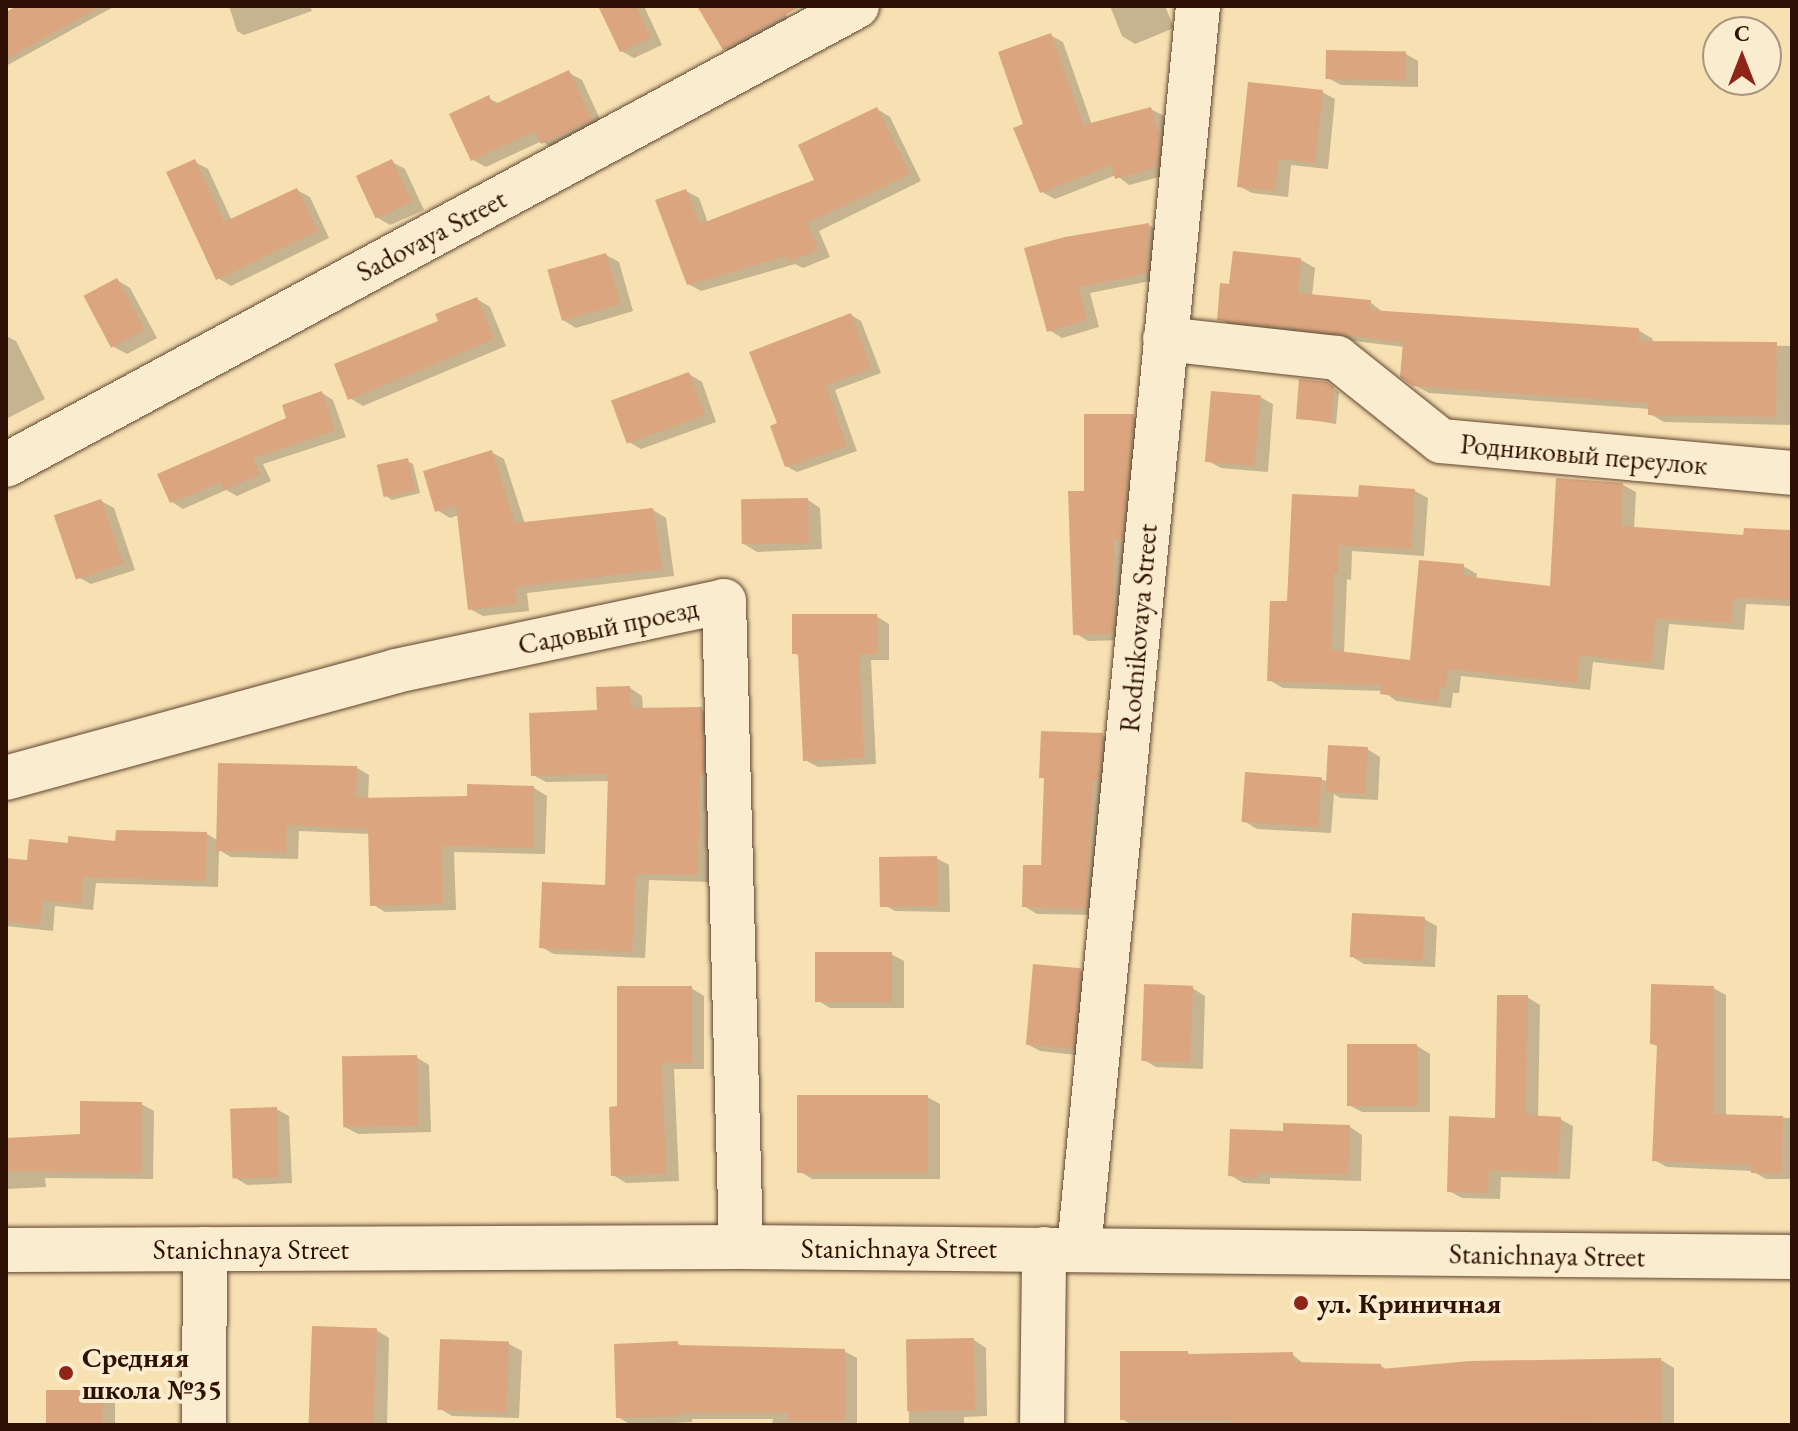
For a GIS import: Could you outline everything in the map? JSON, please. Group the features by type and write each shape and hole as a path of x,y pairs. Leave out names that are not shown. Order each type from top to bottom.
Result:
{"street":[{"name":"Sadovaya Street","path":"6,465 857,6"},
{"name":"Rodnikovaya Street","path":"1042,1425 1165,339 1198,6"},
{"name":"Родниковый переулок","path":"1165,339 1337,358 1441,441 1792,473"},
{"name":"Садовый проезд","path":"6,778 396,671 724,601 741,1247"},
{"name":"Stanichnaya Street","path":"6,1250 741,1247 1792,1257"},
{"path":"204,1425 205,1249"}],"building":[{"path":"17,6 102,6 6,59 6,12"},
{"path":"598,6 636,6 651,38 620,52"},
{"path":"697,6 801,6 723,50"},
{"path":"1051,33 1083,125 1151,107 1160,139 1157,167 1115,179 1111,165 1040,193 1013,128 1023,124 998,52"},
{"path":"1326,50 1406,51 1405,80 1325,79"},
{"path":"569,70 592,120 541,144 535,131 471,161 449,114 489,95 493,105"},
{"path":"1248,82 1323,90 1315,163 1279,159 1275,191 1237,187"},
{"path":"877,107 910,174 807,223 818,250 788,262 786,256 687,285 655,200 686,189 700,224 814,180 798,145"},
{"path":"195,159 224,222 297,188 318,231 216,280 166,172"},
{"path":"392,159 412,202 376,219 356,176"},
{"path":"1149,223 1147,273 1078,287 1087,320 1047,332 1024,248 1065,237"},
{"path":"1233,251 1301,258 1298,293 1371,300 1370,310 1639,328 1638,341 1777,342 1776,417 1648,415 1648,403 1413,386 1400,377 1403,342 1217,320 1220,283 1229,284"},
{"path":"606,253 621,304 562,321 547,270"},
{"path":"117,278 145,330 111,348 83,296"},
{"path":"477,297 494,339 348,400 334,364 438,321 435,314"},
{"path":"851,313 871,368 826,385 847,446 785,467 770,426 777,423 749,352"},
{"path":"689,372 705,415 627,444 611,400"},
{"path":"1299,379 1327,382 1334,387 1331,422 1296,419"},
{"path":"322,391 335,430 253,458 260,474 224,490 220,482 170,503 157,474 286,418 282,405"},
{"path":"1211,391 1261,395 1255,466 1205,462"},
{"path":"1084,414 1134,414 1122,540 1114,540 1113,633 1073,635 1068,491 1084,491"},
{"path":"492,450 515,523 653,508 662,569 515,587 517,604 468,610 456,505 435,512 423,471"},
{"path":"408,458 415,490 384,497 377,465"},
{"path":"1556,478 1623,483 1621,526 1743,535 1744,528 1792,530 1792,600 1733,598 1731,623 1656,618 1651,663 1580,655 1577,683 1448,669 1446,687 1440,687 1438,702 1380,694 1381,685 1267,681 1270,601 1287,601 1292,494 1358,497 1359,485 1415,489 1411,549 1339,545 1338,573 1334,573 1331,650 1410,660 1419,560 1464,564 1463,576 1550,586"},
{"path":"808,498 809,543 742,544 741,499"},
{"path":"101,499 123,563 76,580 54,515"},
{"path":"792,614 877,614 877,654 859,654 864,758 803,761 798,654 792,654"},
{"path":"630,686 631,708 702,707 704,776 700,776 698,875 636,874 632,952 539,948 542,882 605,885 608,774 531,776 529,713 597,710 596,687"},
{"path":"1041,731 1103,733 1099,780 1093,780 1086,909 1022,907 1023,865 1041,865 1044,778 1039,778"},
{"path":"1328,745 1368,747 1365,794 1326,792"},
{"path":"218,763 357,766 356,798 467,796 467,784 534,786 533,848 442,846 443,904 370,906 368,829 287,825 286,852 216,851"},
{"path":"1245,772 1322,777 1318,827 1242,822"},
{"path":"116,830 207,832 206,881 83,877 81,904 42,900 40,925 6,921 6,858 27,860 29,839 68,843 68,836 115,841"},
{"path":"937,856 938,906 880,907 879,857"},
{"path":"1352,913 1425,917 1423,961 1350,957"},
{"path":"815,952 892,952 892,1002 815,1002"},
{"path":"1033,964 1081,968 1074,1049 1026,1045"},
{"path":"1144,984 1193,986 1190,1063 1141,1061"},
{"path":"1651,984 1714,986 1714,1114 1783,1116 1782,1173 1751,1173 1751,1165 1652,1161 1657,1045 1650,1044"},
{"path":"617,986 692,986 692,1063 662,1063 666,1174 611,1176 609,1107 617,1106"},
{"path":"1497,995 1528,995 1526,1115 1561,1117 1558,1173 1489,1170 1488,1193 1447,1192 1449,1116 1495,1118"},
{"path":"1347,1044 1417,1044 1417,1106 1347,1106"},
{"path":"417,1055 418,1126 343,1127 342,1056"},
{"path":"797,1095 928,1095 928,1173 797,1173"},
{"path":"80,1101 142,1102 141,1173 6,1171 6,1138 80,1134"},
{"path":"277,1107 279,1177 232,1179 230,1109"},
{"path":"1283,1123 1350,1125 1348,1175 1258,1172 1257,1178 1228,1176 1230,1129 1283,1131"},
{"path":"312,1326 377,1328 374,1425 309,1425"},
{"path":"974,1338 975,1410 907,1411 906,1339"},
{"path":"440,1339 509,1341 506,1412 438,1410"},
{"path":"678,1341 678,1345 845,1349 845,1421 788,1421 788,1413 680,1413 680,1416 616,1418 614,1344"},
{"path":"1120,1351 1188,1351 1188,1354 1293,1352 1293,1362 1381,1364 1381,1369 1470,1361 1661,1358 1661,1422 1231,1425 1231,1420 1120,1420"},
{"path":"46,1390 103,1390 103,1425 46,1425"}],"place":[{"name":"ул. Криничная","path":"1301,1303"},
{"name":"Средняя школа №35","path":"66,1373"}]}
